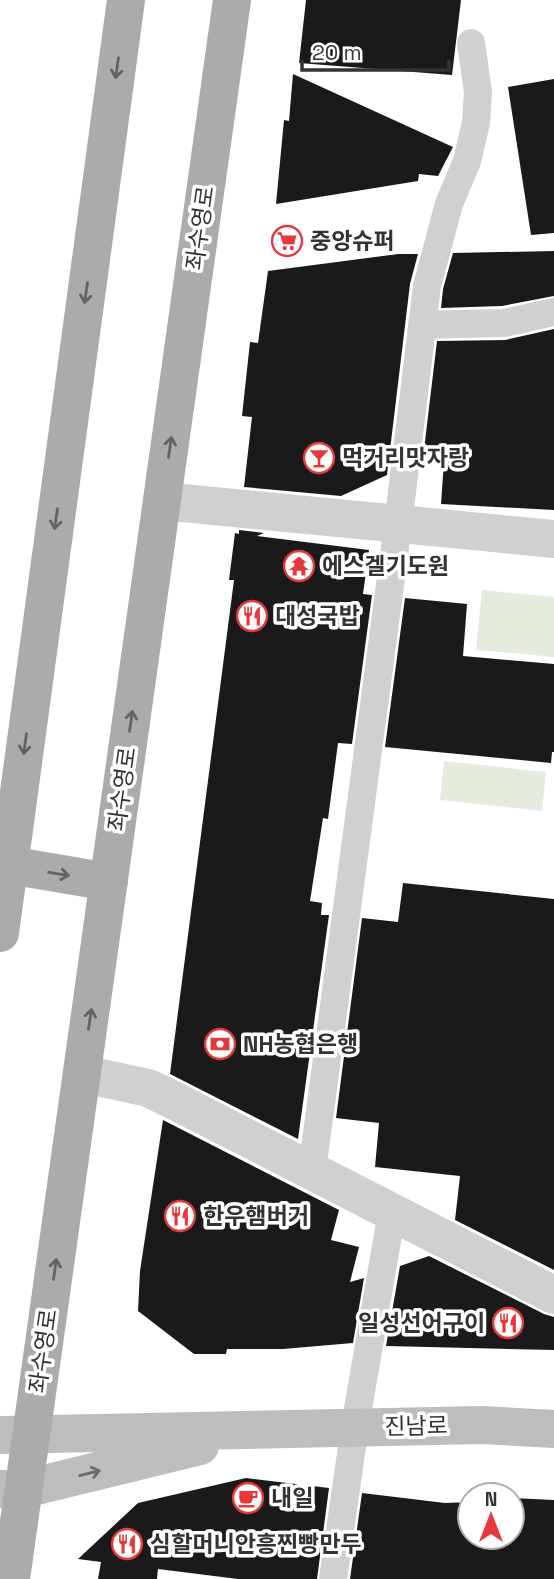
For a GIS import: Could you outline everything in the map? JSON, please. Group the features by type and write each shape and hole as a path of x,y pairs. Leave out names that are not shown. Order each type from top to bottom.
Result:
{"main road":[{"path":"0,933 126,0"},
{"name":"좌수영로","path":"11,1579 12,1489 16,1435 82,1074 232,0"},
{"path":"9,865 109,882"}],"street":[{"path":"162,501 554,540"},
{"path":"82,1074 148,1088 554,1295"},
{"name":"진남로","path":"16,1435 355,1426 482,1425 554,1429"},
{"name":"진남로","path":"12,1489 277,1428"}],"lane":[{"path":"312,1171 427,286 449,204 467,161 476,122 478,92 471,43"},
{"path":"422,325 504,323 554,312"},
{"path":"333,1579 355,1426 393,1212"}],"shaded area":[{"path":"482,590 554,597 554,657 476,650"},
{"path":"444,761 546,772 542,811 440,800"}],"building":[{"path":"306,0 461,0 452,75 299,63"},
{"path":"293,74 453,147 438,176 419,174 418,181 276,204 284,120 289,121"},
{"path":"554,79 554,233 531,235 508,87"},
{"path":"554,251 554,296 502,306 441,308 453,253"},
{"path":"398,254 418,254 410,284 387,475 341,496 244,487 252,417 242,416 250,342 258,343 268,271"},
{"path":"554,329 554,510 441,504 445,447 423,458 437,341 505,340"},
{"path":"239,530 264,533 257,536 369,550 363,594 372,595 352,744 338,743 328,819 323,818 310,901 322,903 321,915 329,915 298,1139 170,1074 234,580 229,580 235,533 239,534"},
{"path":"405,598 467,604 463,656 554,664 554,752 551,763 385,747"},
{"path":"403,883 554,899 554,1270 455,1220 460,1176 375,1167 379,1123 336,1118 362,918 398,922"},
{"path":"163,1120 339,1210 331,1240 359,1247 350,1282 364,1278 353,1343 283,1349 227,1349 226,1354 194,1354 138,1311 140,1271"},
{"path":"429,1256 554,1317 554,1350 386,1346 400,1266"},
{"path":"246,1478 329,1488 317,1579 238,1579 158,1569 157,1579 98,1579 101,1562 78,1559 138,1503"},
{"path":"362,1493 456,1503 456,1551 526,1551 526,1499 554,1500 554,1579 350,1579"}],"place":[{"name":"중앙슈퍼","path":"287,241"},
{"name":"먹거리맛자랑","path":"319,458"},
{"name":"에스겔기도원","path":"299,566"},
{"name":"대성국밥","path":"252,616"},
{"name":"NH농협은행","path":"220,1044"},
{"name":"한우햄버거","path":"180,1216"},
{"name":"일성선어구이","path":"508,1323"},
{"name":"내일","path":"248,1498"},
{"name":"심할머니안흥찐빵만두","path":"127,1544"}]}
